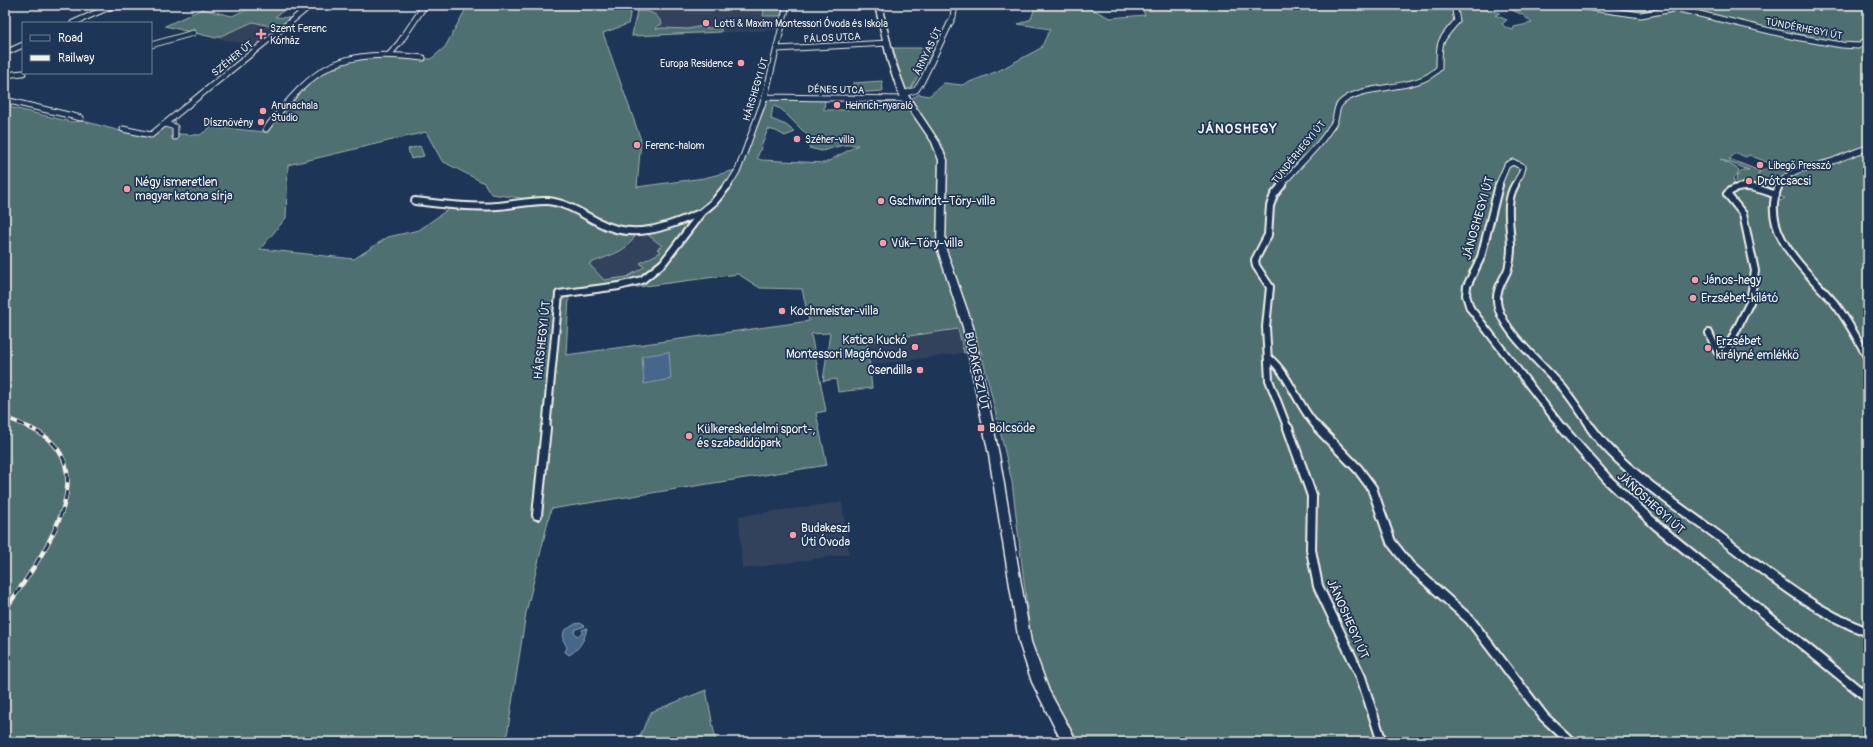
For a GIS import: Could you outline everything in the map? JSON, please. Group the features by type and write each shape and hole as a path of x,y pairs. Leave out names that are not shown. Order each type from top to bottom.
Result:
{"main road":[{"name":"BUDAKESZI ÚT","path":"878,5 888,43 905,96 938,147 943,160 941,247 947,268 963,308 969,334 994,455 1025,642 1032,670 1042,693 1070,742"}],"street":[{"path":"75,22 114,5"},
{"name":"SZÉHER ÚT","path":"123,129 151,135 310,5"},
{"path":"389,56 425,5"},
{"name":"HÁRSHEGYI ÚT","path":"537,515 559,294 619,286 642,280 663,263 702,212 714,202 729,184 738,170 765,97 787,5"},
{"name":"ÁRNYAS ÚT","path":"905,96 916,90 922,81 953,17 955,5"},
{"name":"TÜNDÉRHEGYI ÚT","path":"1269,358 1266,327 1270,287 1256,266 1255,260 1268,235 1270,206 1274,195 1324,138 1335,121 1336,110 1342,101 1359,94 1422,80 1436,72 1439,68 1439,45 1441,40 1457,21 1454,5"},
{"name":"TÜNDÉRHEGYI ÚT","path":"1570,5 1641,16 1673,10 1683,10 1795,37 1842,45 1858,46 1868,39"},
{"path":"152,45 193,33"},
{"name":"PÁLOS UTCA","path":"777,49 888,43"},
{"path":"5,53 22,45"},
{"path":"266,129 282,107 308,82 327,67 352,57 389,56 423,58"},
{"path":"5,75 22,73"},
{"name":"DÉNES UTCA","path":"765,97 905,96"},
{"path":"5,100 81,118"},
{"path":"165,124 175,127 175,137"},
{"path":"1868,148 1827,163 1793,173 1783,178 1776,195 1773,214 1781,238 1798,261 1836,306 1868,358"},
{"name":"JÁNOSHEGYI ÚT","path":"1868,632 1845,624 1815,608 1661,493 1605,444 1588,424 1563,389 1523,345 1499,312 1496,300 1508,269 1512,245 1509,209 1510,195 1513,185 1523,171 1523,167 1517,163 1511,163 1506,166 1498,190 1481,257 1468,284 1466,299 1470,308 1566,433 1609,481 1657,526 1868,698"},
{"path":"1709,333 1718,351 1726,352 1750,302 1755,271 1743,214 1727,194 1734,189 1748,188 1759,189 1776,195"},
{"name":"HÁRSHEGYI ÚT","path":"414,201 454,205 495,206 530,202 553,202 571,208 606,226 624,231 645,231 660,228 702,212"},
{"path":"1269,358 1280,367 1300,405 1314,424 1358,469 1372,488 1391,542 1400,554 1410,566 1470,620 1544,717 1571,742"},
{"name":"JÁNOSHEGYI ÚT","path":"1269,358 1267,370 1269,380 1297,452 1312,496 1311,550 1318,586 1361,677 1382,742"}],"shaded area":[{"name":"Lotti & Maxim Montessori Óvoda és Iskola","path":"763,6 762,16 781,16 778,30 630,37 636,10"},
{"path":"253,22 280,27 255,46 216,38"},
{"path":"647,234 663,246 661,252 640,263 644,266 627,277 604,280 588,264 615,255 631,245 635,236"},
{"name":"Katica Kuckó Montessori Magánóvoda","path":"958,329 964,353 870,365 867,342"},
{"path":"669,352 671,379 644,384 642,356"},
{"name":"Budakeszi Úti Óvoda","path":"842,502 849,554 742,569 739,516"},
{"path":"580,623 585,626 576,629 574,632 577,636 583,633 582,630 587,628 585,636 579,647 569,655 565,652 567,647 563,640 564,631 575,624"}],"green space":[{"path":"257,5 296,5 285,7 282,9 283,11 275,17 291,18 280,27 253,22 216,38 165,26 202,9 232,16"},
{"path":"468,5 632,5 628,24 603,33 641,140 637,187 704,178 740,169 768,100 825,100 824,110 848,110 851,101 895,102 904,101 919,94 929,96 944,83 962,85 998,71 1041,48 1050,29 1018,24 1031,19 1035,7 1025,5 1084,5 1110,18 1145,15 1140,5 1478,5 1488,10 1500,13 1495,15 1507,20 1502,24 1513,30 1514,27 1532,23 1523,15 1501,5 1868,5 1868,742 1077,742 1052,700 1041,674 1031,640 1012,482 981,351 964,353 958,329 867,342 872,388 838,392 836,379 823,381 830,333 811,334 826,411 816,413 827,465 551,509 526,613 506,742 5,742 5,106 71,122 83,121 143,137 151,134 169,119 175,120 178,134 200,135 211,127 266,132 306,86 332,68 337,68 344,61 379,57 431,59 445,47","holes":["773,106 781,109 812,140 809,148 822,151 843,145 858,145 825,163 761,160 757,158 768,129 785,136 795,132 786,125 771,119","426,132 442,161 484,183 491,194 521,198 520,203 454,205 419,230 388,237 354,259 260,249 286,218 288,165","1736,153 1746,157 1749,155 1769,163 1782,162 1803,171 1791,178 1787,186 1788,187 1784,186 1778,196 1785,198 1780,201 1772,199 1760,192 1735,185 1733,179 1739,172 1738,169 1720,159 1749,170 1743,170 1737,176 1736,181 1738,185 1772,191 1776,182 1781,177 1796,169 1780,164 1772,166 1757,174 1760,171 1729,159","647,234 662,246 657,249 661,252 640,263 644,267 627,277 604,280 589,264 621,251 635,236","738,274 760,288 802,289 809,321 566,355 569,296"]},
{"path":"633,5 669,5 667,9 632,10"},
{"path":"720,5 783,5 781,16 763,16 764,6 720,7"},
{"path":"637,11 646,11 655,15 662,24 656,29 688,29 707,25 706,28 721,28 721,32 632,36"},
{"path":"893,48 936,48 922,75 919,75 911,88 914,88 912,90 905,89"},
{"path":"882,81 883,91 854,93 853,83"},
{"path":"420,146 424,156 411,159 408,149"},
{"path":"706,690 716,742 637,742 651,712"}],"railway":[{"path":"5,417 33,429"},
{"path":"5,610 49,542 61,515 67,489 66,465 54,445 30,428"}],"place":[{"name":"Lotti & Maxim Montessori Óvoda és Iskola","path":"706,23"},
{"name":"Szent Ferenc Kórház","path":"261,34"},
{"name":"Europa Residence","path":"741,63"},
{"name":"Heinrich-nyaraló","path":"837,105"},
{"name":"Arunachala Studio","path":"263,111"},
{"name":"Dísznövény","path":"261,122"},
{"name":"Széher-villa","path":"797,139"},
{"name":"Ferenc-halom","path":"637,145"},
{"name":"Libegő Presszó","path":"1760,165"},
{"name":"Drótcsacsi","path":"1749,181"},
{"name":"Négy ismeretlen magyar katona sírja","path":"127,189"},
{"name":"Gschwindt–Tőry-villa","path":"881,201"},
{"name":"Vúk–Tőry-villa","path":"883,243"},
{"name":"János-hegy","path":"1695,280"},
{"name":"Erzsébet-kilátó","path":"1693,298"},
{"name":"Kochmeister-villa","path":"782,311"},
{"name":"Katica Kuckó Montessori Magánóvoda","path":"915,347"},
{"name":"Erzsébet királyné emlékkő","path":"1708,348"},
{"name":"Csendilla","path":"920,370"},
{"name":"Bölcsőde","path":"981,428"},
{"name":"Külkereskedelmi sport-, és szabadidőpark","path":"689,436"},
{"name":"Budakeszi Úti Óvoda","path":"793,535"}],"district":[{"name":"JÁNOSHEGY","path":"1238,128"}]}
